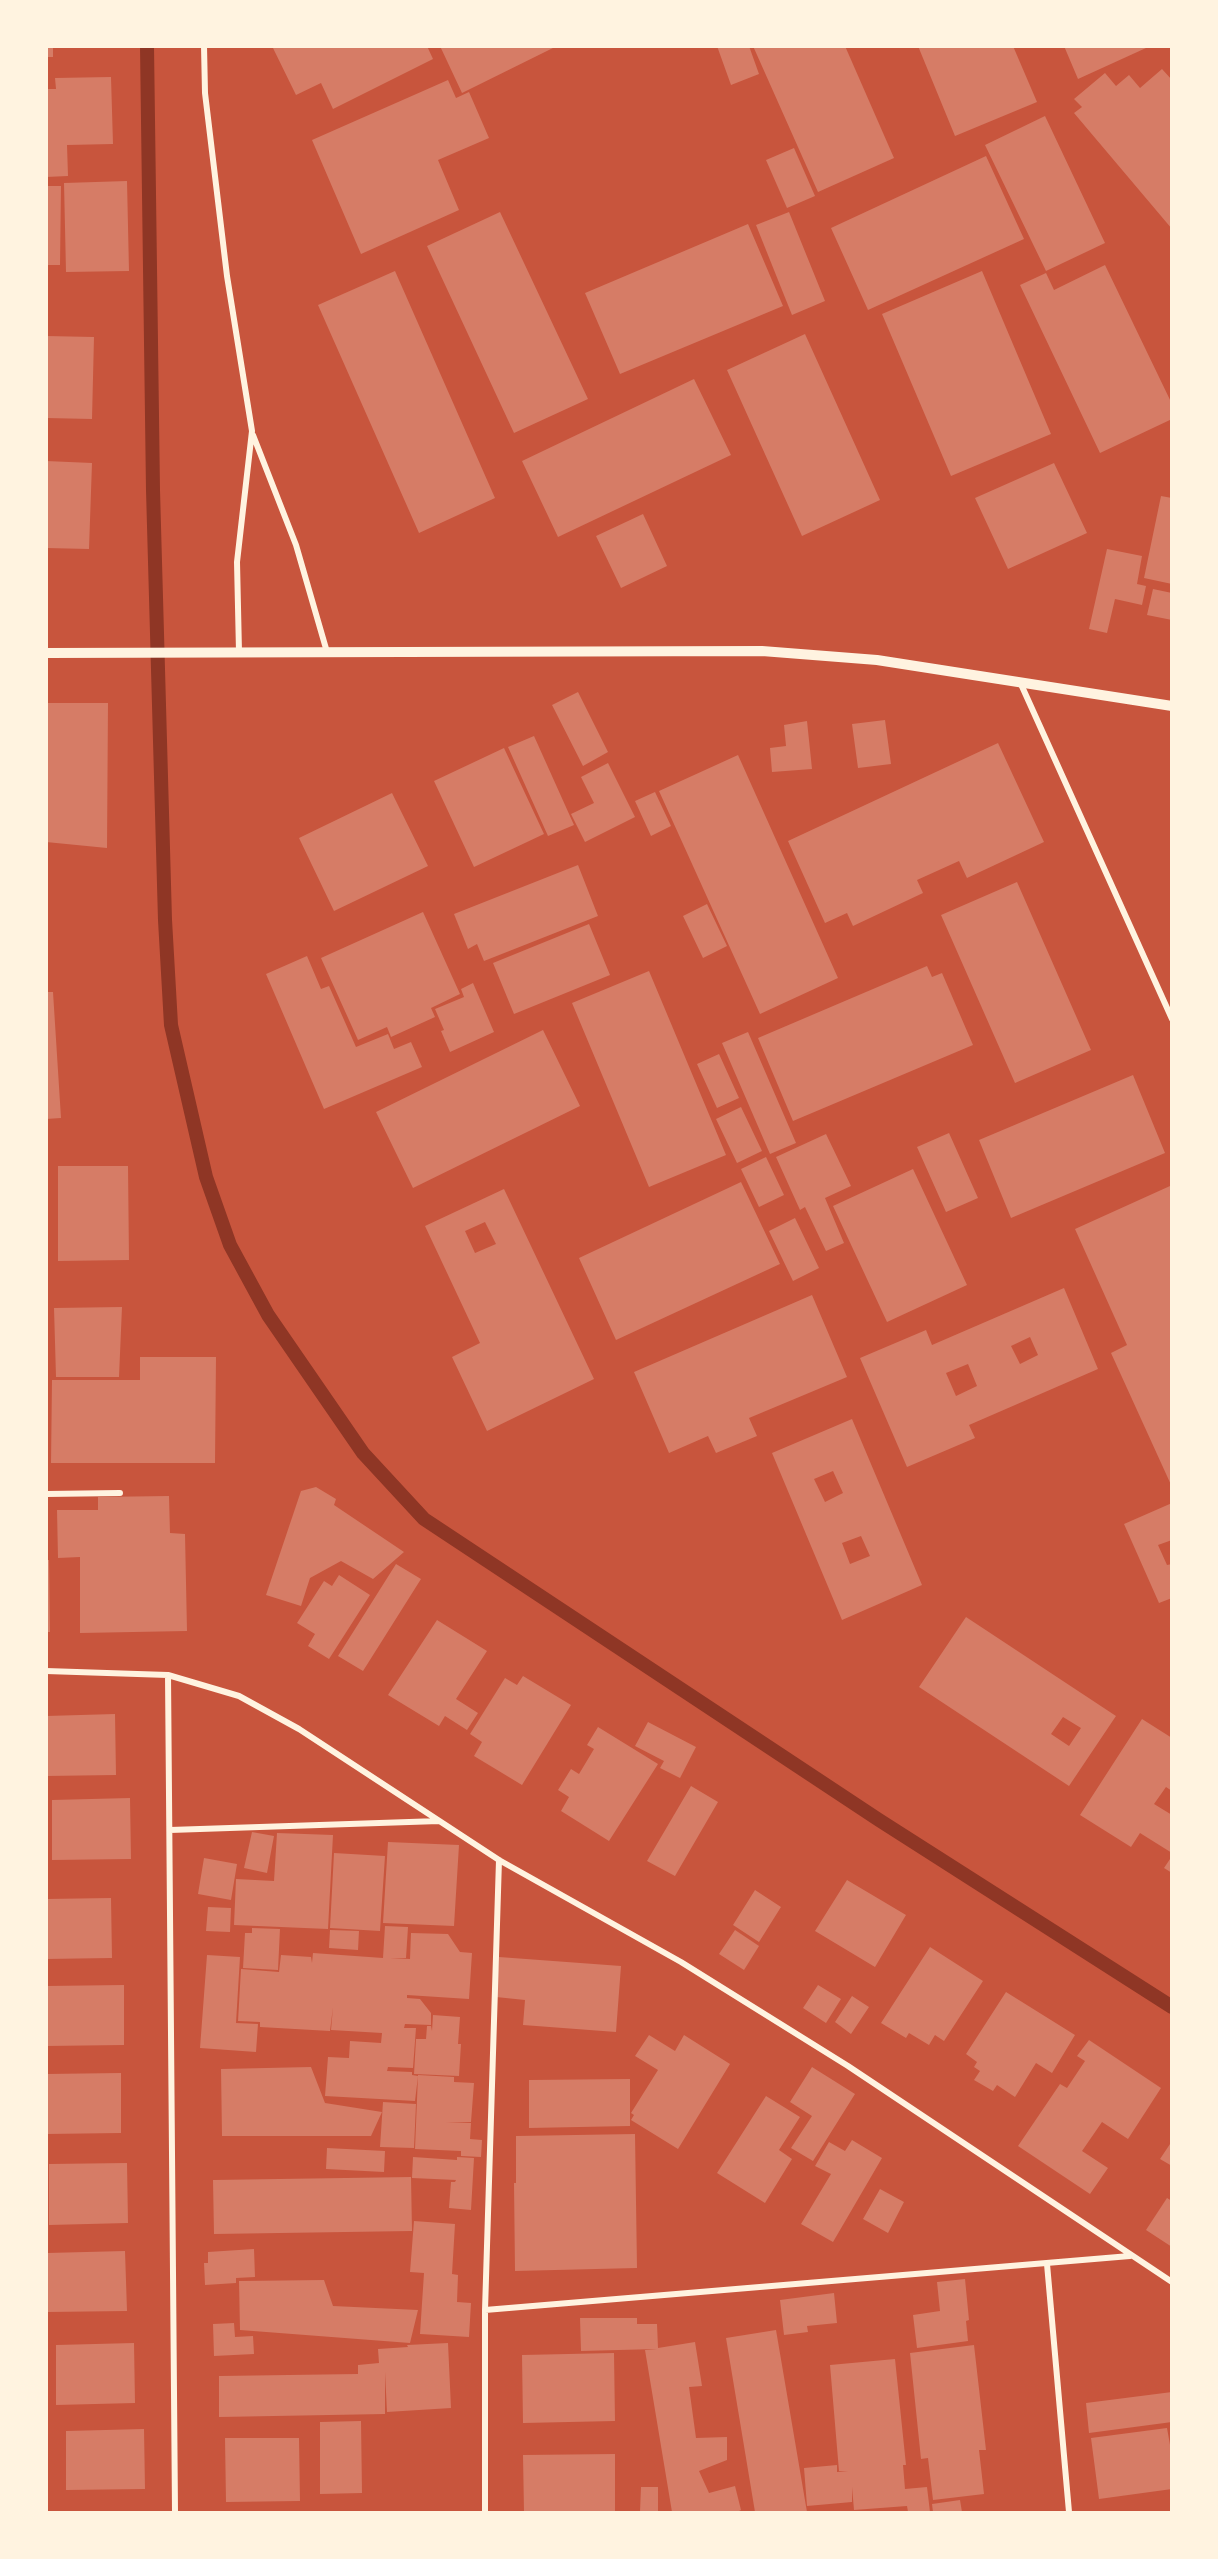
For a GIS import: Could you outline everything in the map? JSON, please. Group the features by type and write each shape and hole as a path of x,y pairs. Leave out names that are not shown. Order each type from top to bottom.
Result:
{"street":[{"path":"204,46 205,93 226,276 252,431 296,545 327,652"},
{"path":"239,652 237,562 252,431"},
{"path":"46,653 762,651 877,660 1172,706"},
{"path":"1020,681 1172,1019"},
{"path":"46,1494 120,1493"},
{"path":"46,1671 168,1675 249,1701 299,1729 499,1860 681,1962 838,2060 1172,2282"},
{"path":"168,1675 174,2512"},
{"path":"170,1830 439,1821"},
{"path":"485,2512 485,2310 499,1860"},
{"path":"485,2310 1131,2256"},
{"path":"1047,2264 1069,2512"}],"building":[{"path":"46,46 53,46 53,57 46,57"},
{"path":"272,46 427,46 433,59 333,109 321,83 296,95"},
{"path":"440,46 557,46 462,93"},
{"path":"717,46 749,46 759,74 731,85"},
{"path":"753,46 845,46 894,158 818,192"},
{"path":"918,46 1013,46 1037,102 955,136"},
{"path":"1064,46 1146,46 1146,48 1078,79"},
{"path":"1162,69 1172,80 1172,229 1074,113 1082,107 1074,99 1105,73 1116,86 1129,75 1140,88"},
{"path":"111,77 113,144 67,145 68,176 46,177 46,89 56,89 55,78"},
{"path":"448,80 456,98 469,92 489,138 438,160 459,210 361,254 312,140"},
{"path":"1045,116 1105,243 1046,271 985,145"},
{"path":"794,148 815,196 787,208 766,160"},
{"path":"986,156 1024,239 868,310 831,228"},
{"path":"127,181 129,271 66,272 64,183"},
{"path":"46,186 61,186 60,265 46,265"},
{"path":"500,212 588,399 514,433 427,246"},
{"path":"789,212 825,301 792,315 756,225"},
{"path":"748,224 783,306 620,374 585,293"},
{"path":"1105,265 1172,404 1172,419 1100,453 1020,285 1046,273 1054,290"},
{"path":"395,271 495,498 419,533 318,305"},
{"path":"982,271 1051,434 951,476 882,314"},
{"path":"805,334 880,500 802,536 727,370"},
{"path":"46,336 94,337 92,419 46,418"},
{"path":"694,379 731,455 558,537 522,461"},
{"path":"46,461 92,463 89,549 46,548"},
{"path":"1054,463 1087,533 1008,569 975,498"},
{"path":"1161,496 1172,498 1172,584 1144,578"},
{"path":"643,514 667,566 621,588 596,536"},
{"path":"1107,549 1142,556 1137,584 1146,586 1142,605 1115,599 1107,633 1089,629"},
{"path":"1153,589 1172,593 1172,620 1147,615"},
{"path":"578,692 608,752 583,766 552,705"},
{"path":"46,703 108,703 107,848 46,842"},
{"path":"885,720 891,764 858,768 852,724"},
{"path":"807,721 812,769 772,772 770,748 786,746 784,725"},
{"path":"534,736 574,825 548,836 508,747"},
{"path":"998,743 1044,842 967,878 959,861 917,880 923,893 853,926 847,913 825,923 788,841"},
{"path":"504,748 544,834 474,867 434,781"},
{"path":"738,755 838,978 760,1014 659,791"},
{"path":"608,763 635,817 585,842 571,814 594,803 581,777"},
{"path":"655,792 671,826 651,836 635,801"},
{"path":"392,793 428,866 334,911 299,838"},
{"path":"578,865 598,916 484,961 477,944 468,949 454,914"},
{"path":"1017,882 1091,1050 1015,1083 941,915"},
{"path":"707,904 727,946 703,958 683,916"},
{"path":"423,912 460,994 431,1008 435,1017 391,1037 387,1027 358,1040 321,958"},
{"path":"589,924 610,975 514,1014 493,963"},
{"path":"307,956 321,989 329,986 356,1047 388,1034 394,1049 411,1042 422,1067 324,1109 266,974"},
{"path":"927,966 932,977 942,973 973,1045 793,1121 758,1038"},
{"path":"649,971 726,1155 649,1187 572,1003"},
{"path":"473,983 494,1032 450,1052 435,1009 464,997 461,989"},
{"path":"46,992 53,992 61,1118 46,1119"},
{"path":"543,1030 580,1106 413,1188 376,1112"},
{"path":"748,1032 796,1143 770,1154 722,1043"},
{"path":"719,1054 739,1098 717,1108 697,1064"},
{"path":"1133,1075 1165,1153 1011,1218 979,1140"},
{"path":"741,1107 762,1151 737,1163 716,1119"},
{"path":"949,1133 978,1198 946,1212 917,1147"},
{"path":"826,1134 851,1186 825,1198 844,1243 826,1251 805,1207 800,1210 776,1157"},
{"path":"766,1157 784,1195 759,1207 741,1169"},
{"path":"58,1166 128,1166 129,1260 58,1261"},
{"path":"913,1169 967,1285 887,1322 833,1206"},
{"path":"741,1182 780,1264 616,1340 579,1258"},
{"path":"1170,1186 1172,1189 1172,1487 1111,1353 1127,1345 1075,1229"},
{"path":"504,1189 594,1379 487,1431 452,1357 480,1343 425,1226","holes":["485,1222 496,1244 475,1253 465,1231"]},
{"path":"795,1218 819,1268 793,1281 769,1231"},
{"path":"1064,1288 1098,1369 969,1425 975,1438 907,1467 860,1358 926,1330 932,1345","holes":["1030,1337 1038,1355 1020,1364 1011,1346","968,1364 977,1386 956,1396 946,1373"]},
{"path":"812,1295 847,1377 749,1418 757,1436 716,1453 708,1436 669,1453 634,1372"},
{"path":"122,1307 119,1377 56,1377 54,1308"},
{"path":"140,1357 216,1357 215,1463 51,1463 52,1380 140,1380"},
{"path":"852,1419 922,1585 842,1620 772,1453","holes":["833,1471 843,1493 825,1502 814,1479","861,1536 870,1556 850,1564 842,1543"]},
{"path":"316,1487 336,1499 334,1505 404,1552 373,1579 341,1561 310,1578 301,1606 266,1595 301,1491"},
{"path":"169,1496 170,1533 185,1534 187,1631 80,1633 80,1557 58,1558 57,1510 98,1510 98,1497"},
{"path":"1172,1503 1172,1540 1158,1545 1167,1565 1172,1564 1172,1598 1159,1603 1124,1524"},
{"path":"46,1560 49,1560 50,1632 46,1632"},
{"path":"396,1564 421,1579 363,1671 338,1656"},
{"path":"339,1575 370,1595 329,1659 308,1646 315,1634 297,1623 324,1581 332,1586"},
{"path":"966,1617 1116,1716 1069,1786 919,1687","holes":["1063,1717 1081,1728 1069,1746 1051,1734"]},
{"path":"437,1620 487,1651 456,1699 478,1713 467,1730 445,1716 439,1726 388,1695"},
{"path":"523,1676 571,1705 522,1785 474,1756 482,1742 470,1734 505,1678 517,1685"},
{"path":"115,1714 116,1775 46,1776 46,1716"},
{"path":"1142,1719 1172,1738 1172,1791 1166,1787 1154,1804 1172,1815 1172,1853 1140,1833 1131,1847 1080,1815"},
{"path":"648,1722 696,1747 680,1778 660,1768 664,1761 635,1746"},
{"path":"598,1727 658,1764 609,1841 561,1811 569,1797 558,1790 571,1769 579,1774 594,1749 587,1745"},
{"path":"691,1786 718,1802 675,1876 647,1861"},
{"path":"130,1798 131,1859 52,1860 52,1800"},
{"path":"252,1832 274,1836 267,1873 244,1868"},
{"path":"277,1833 333,1835 328,1929 234,1925 236,1879 274,1881"},
{"path":"388,1842 459,1845 454,1926 383,1923"},
{"path":"334,1853 385,1856 380,1931 330,1928"},
{"path":"1172,1856 1172,1873 1164,1868"},
{"path":"204,1858 237,1864 231,1900 198,1894"},
{"path":"847,1880 906,1915 875,1967 815,1931"},
{"path":"755,1890 781,1907 759,1942 733,1925"},
{"path":"111,1898 112,1958 46,1959 46,1899"},
{"path":"208,1907 231,1908 230,1932 206,1931"},
{"path":"385,1926 408,1927 406,1958 390,1958 410,1959 411,1933 448,1934 460,1952 472,1953 469,1999 407,1995 407,1998 420,1999 431,2013 431,2025 405,2024 404,2028 416,2028 413,2068 388,2067 387,2071 412,2072 412,2075 418,2076 415,2101 325,2096 328,2057 349,2058 350,2041 381,2043 382,2033 331,2030 333,2007 330,2031 260,2027 260,2022 238,2021 241,1969 279,1972 281,1955 311,1957 312,1963 313,1953 383,1958"},
{"path":"252,1928 280,1929 278,1970 243,1968 245,1933 252,1933"},
{"path":"330,1930 359,1931 358,1950 329,1948"},
{"path":"735,1930 759,1946 744,1970 719,1954"},
{"path":"930,1947 983,1981 944,2041 935,2035 929,2045 909,2033 906,2038 881,2023"},
{"path":"207,1955 240,1957 236,2023 258,2024 256,2052 200,2048"},
{"path":"499,1957 621,1966 616,2032 523,2025 525,2000 496,1997"},
{"path":"124,1985 124,2045 46,2046 46,1986"},
{"path":"818,1985 841,1999 826,2023 803,2008"},
{"path":"1006,1992 1075,2035 1052,2073 1036,2063 1015,2097 997,2085 993,2091 974,2080 980,2071 974,2067 977,2062 966,2054"},
{"path":"852,1996 869,2007 851,2034 835,2022"},
{"path":"433,2015 460,2017 459,2076 414,2074 416,2039 426,2039 427,2026 431,2026 432,2031"},
{"path":"649,2035 675,2051 684,2035 730,2064 678,2149 631,2120 634,2115 631,2113 658,2070 635,2056"},
{"path":"1089,2040 1161,2088 1128,2139 1102,2122 1082,2151 1108,2168 1090,2194 1018,2146 1060,2084 1067,2088 1085,2061 1077,2056"},
{"path":"311,2067 325,2103 382,2112 371,2136 222,2136 221,2069"},
{"path":"812,2067 855,2094 813,2161 791,2148 812,2116 790,2102"},
{"path":"121,2073 121,2133 46,2134 46,2074"},
{"path":"418,2075 454,2077 454,2082 474,2083 471,2122 446,2122 471,2123 470,2139 482,2140 481,2157 461,2156 461,2151 415,2149"},
{"path":"630,2079 630,2126 529,2128 529,2080"},
{"path":"766,2096 800,2117 779,2150 792,2159 765,2203 717,2173"},
{"path":"383,2102 416,2104 414,2148 380,2147"},
{"path":"635,2134 637,2268 515,2271 516,2136"},
{"path":"852,2140 882,2158 833,2242 801,2224 831,2174 815,2166 829,2142 845,2151"},
{"path":"1172,2141 1172,2166 1160,2159"},
{"path":"327,2148 385,2151 384,2172 326,2169"},
{"path":"413,2157 457,2160 457,2157 474,2158 471,2210 449,2208 451,2182 456,2180 412,2178"},
{"path":"127,2163 128,2223 49,2225 49,2164"},
{"path":"411,2177 412,2231 214,2234 213,2180"},
{"path":"880,2189 904,2202 888,2233 863,2219"},
{"path":"1167,2198 1172,2201 1172,2247 1146,2230"},
{"path":"414,2221 455,2224 452,2274 458,2275 457,2302 471,2303 469,2337 420,2334 424,2273 410,2272"},
{"path":"254,2249 255,2277 236,2278 236,2283 205,2285 204,2263 208,2263 208,2252"},
{"path":"125,2251 127,2311 48,2312 47,2253"},
{"path":"965,2279 969,2320 966,2321 968,2341 917,2348 913,2315 940,2311 937,2282"},
{"path":"324,2280 333,2306 418,2310 410,2343 240,2330 239,2281"},
{"path":"834,2293 837,2323 807,2326 808,2332 784,2335 780,2300"},
{"path":"580,2318 637,2318 637,2324 657,2324 658,2348 695,2342 702,2386 689,2387 696,2438 727,2437 727,2460 699,2471 709,2493 735,2486 741,2510 737,2512 672,2512 645,2350 657,2349 581,2351"},
{"path":"234,2323 235,2337 253,2336 254,2354 214,2356 213,2324"},
{"path":"776,2330 807,2512 755,2512 726,2338"},
{"path":"134,2343 135,2403 56,2405 56,2345"},
{"path":"448,2343 451,2408 387,2412 385,2372 385,2414 219,2417 219,2376 358,2374 358,2365 379,2363 378,2349"},
{"path":"974,2345 986,2450 979,2450 984,2494 933,2500 928,2458 921,2459 910,2353"},
{"path":"614,2353 615,2421 523,2423 522,2355"},
{"path":"895,2359 906,2465 903,2465 905,2489 927,2487 930,2512 908,2512 907,2506 854,2510 852,2487 852,2502 807,2506 804,2468 837,2465 837,2472 848,2471 839,2471 830,2365"},
{"path":"1172,2392 1172,2422 1089,2433 1086,2403"},
{"path":"361,2421 362,2493 320,2494 320,2422"},
{"path":"1167,2428 1172,2456 1172,2489 1099,2499 1091,2438"},
{"path":"144,2429 145,2489 66,2490 66,2431"},
{"path":"225,2438 299,2438 300,2501 226,2502"},
{"path":"615,2454 615,2512 524,2512 523,2455"},
{"path":"641,2487 658,2487 658,2512 640,2512"},
{"path":"960,2500 962,2512 933,2512 932,2504"}],"waterway":[{"path":"147,46 153,490 165,920 171,1025 206,1177 230,1245 268,1315 363,1453 424,1519 879,1820 1172,2007"}]}
